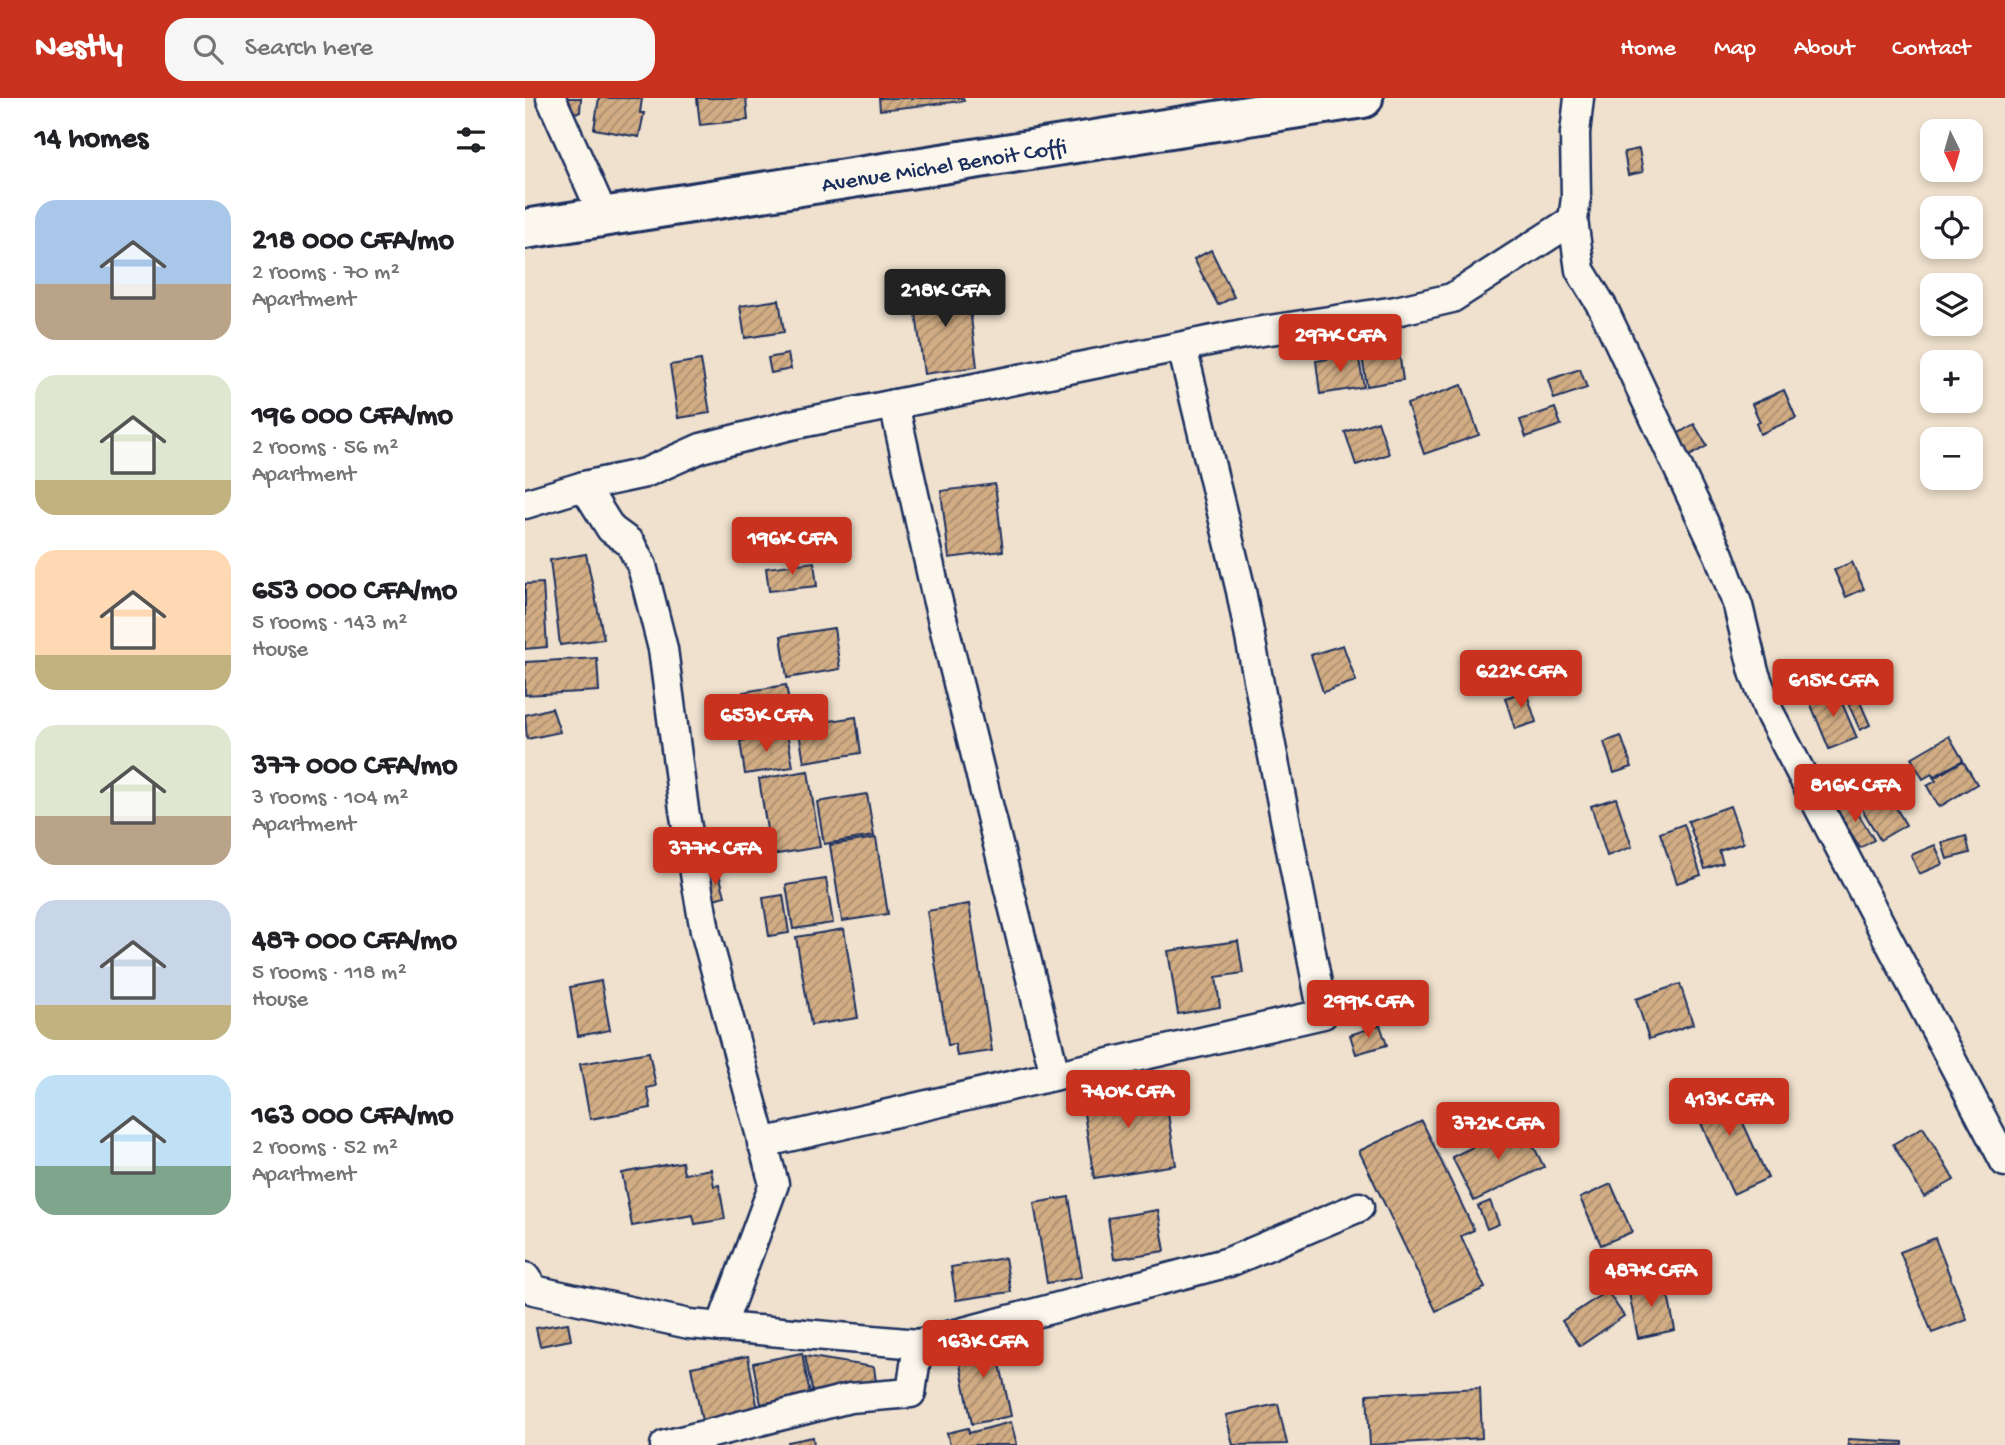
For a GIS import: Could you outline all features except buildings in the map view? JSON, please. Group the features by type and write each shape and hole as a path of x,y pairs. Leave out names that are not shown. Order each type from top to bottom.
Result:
{"street":[{"path":"551,98 604,217"},
{"name":"Avenue Michel Benoit Coffi","path":"525,229 1363,98"},
{"path":"1579,98 1575,133 1576,198 1573,220 1580,270 1603,309 1719,555 1738,606 1754,672 1769,712 2005,1162"},
{"path":"525,504 585,486 645,473 701,448 791,425 1243,334 1396,311 1452,298 1573,220"},
{"path":"762,1143 1324,1014 1241,591 1182,347"},
{"path":"894,404 936,594 1055,1075"},
{"path":"585,486 611,529 630,543 642,566 663,649 684,810 705,931 774,1184 721,1327"},
{"path":"525,1277 534,1290 689,1324 918,1344 1229,1262 1359,1207"},
{"path":"665,1445 850,1398 911,1393 918,1344"}]}
